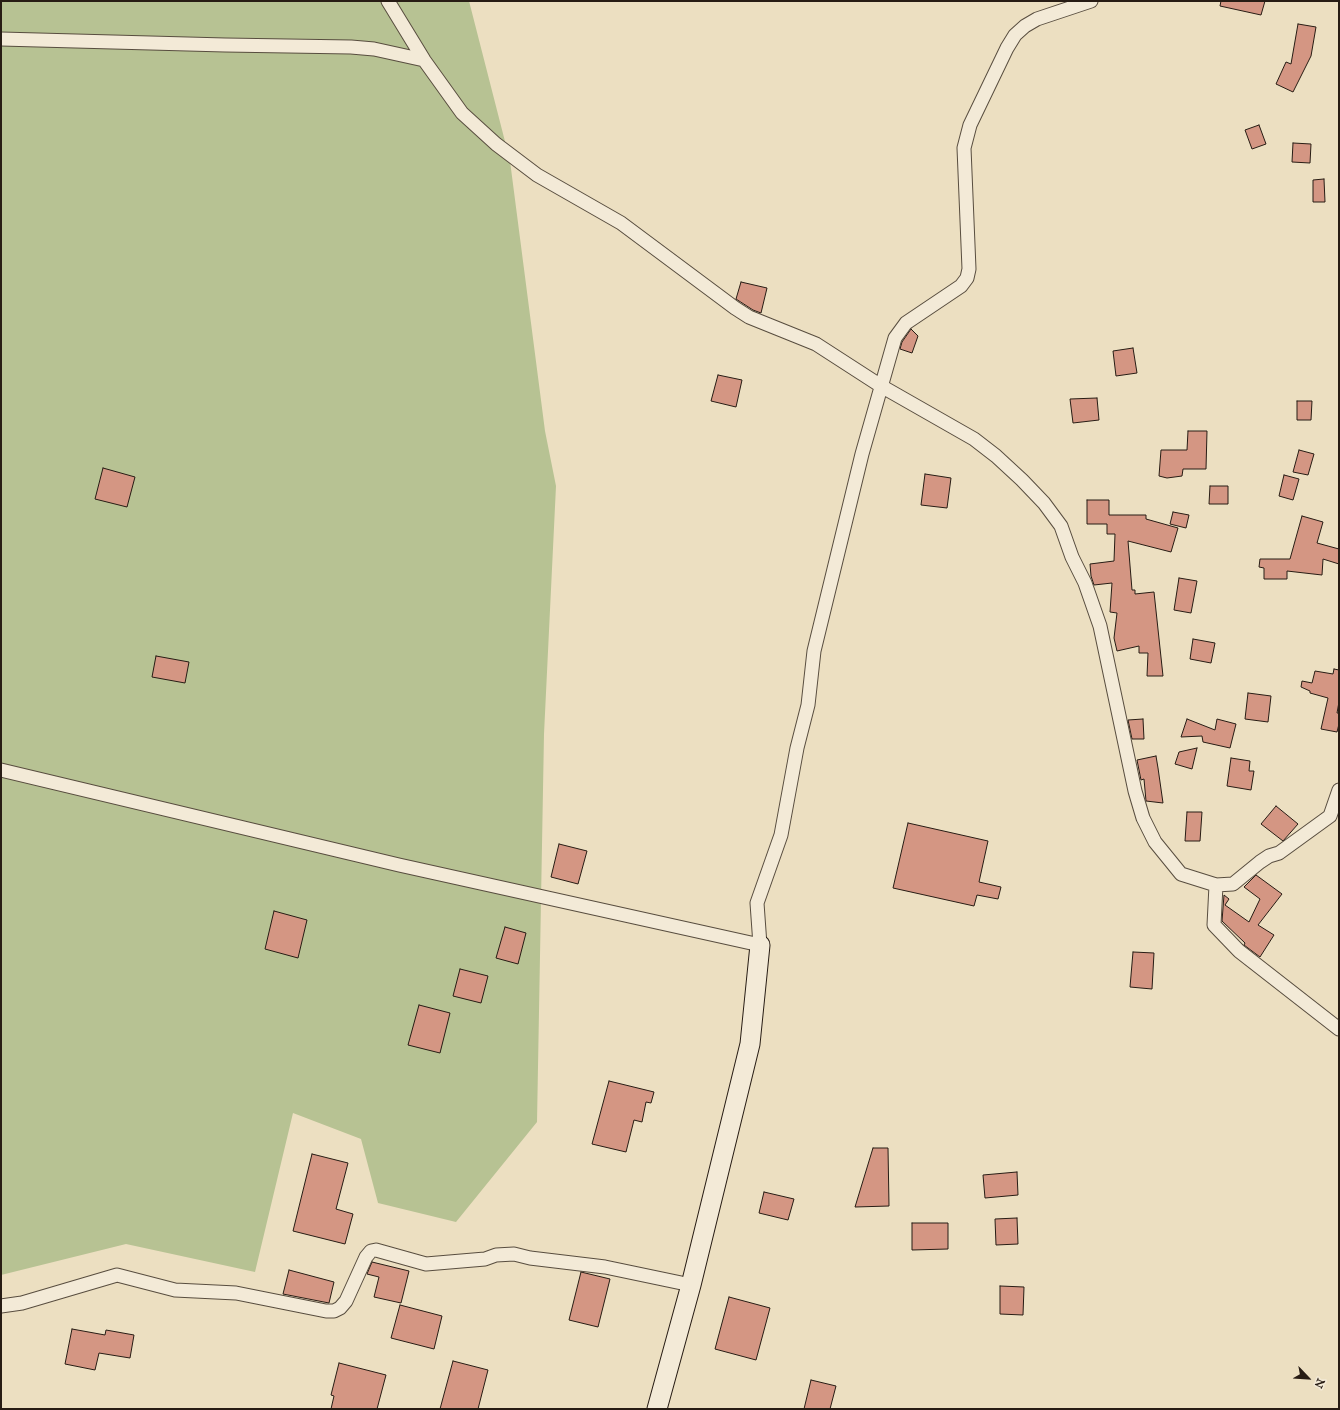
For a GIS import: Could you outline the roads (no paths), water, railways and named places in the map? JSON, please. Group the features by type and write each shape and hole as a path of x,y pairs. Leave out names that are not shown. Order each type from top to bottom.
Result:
{"street":[{"path":"388,1 424,60 462,113 496,144 537,175 621,223 749,317 816,344 881,386 974,439 996,456 1028,486 1061,526 1100,626 1135,791 1143,818 1155,842 1181,874 1216,885 1233,884 1260,862 1269,856 1279,853 1330,816 1339,790"},
{"path":"656,1409 690,1285 750,1044 760,945 757,903 781,835 797,748 808,705 814,651 862,454 895,338 906,323 961,286 967,278 969,270 964,148 970,125 1007,48 1015,35 1025,26 1037,20 1091,1"},
{"path":"1,39 225,46 351,47 374,49 424,60"},
{"path":"1,770 399,865 760,945"},
{"path":"1216,885 1214,925 1250,961 1339,1029"},
{"path":"1,1306 22,1303 117,1275 175,1290 236,1293 326,1311 334,1311 340,1308 346,1301 366,1256 371,1251 376,1250 426,1264 485,1259 501,1254 514,1254 530,1258 606,1267 690,1285"}]}
